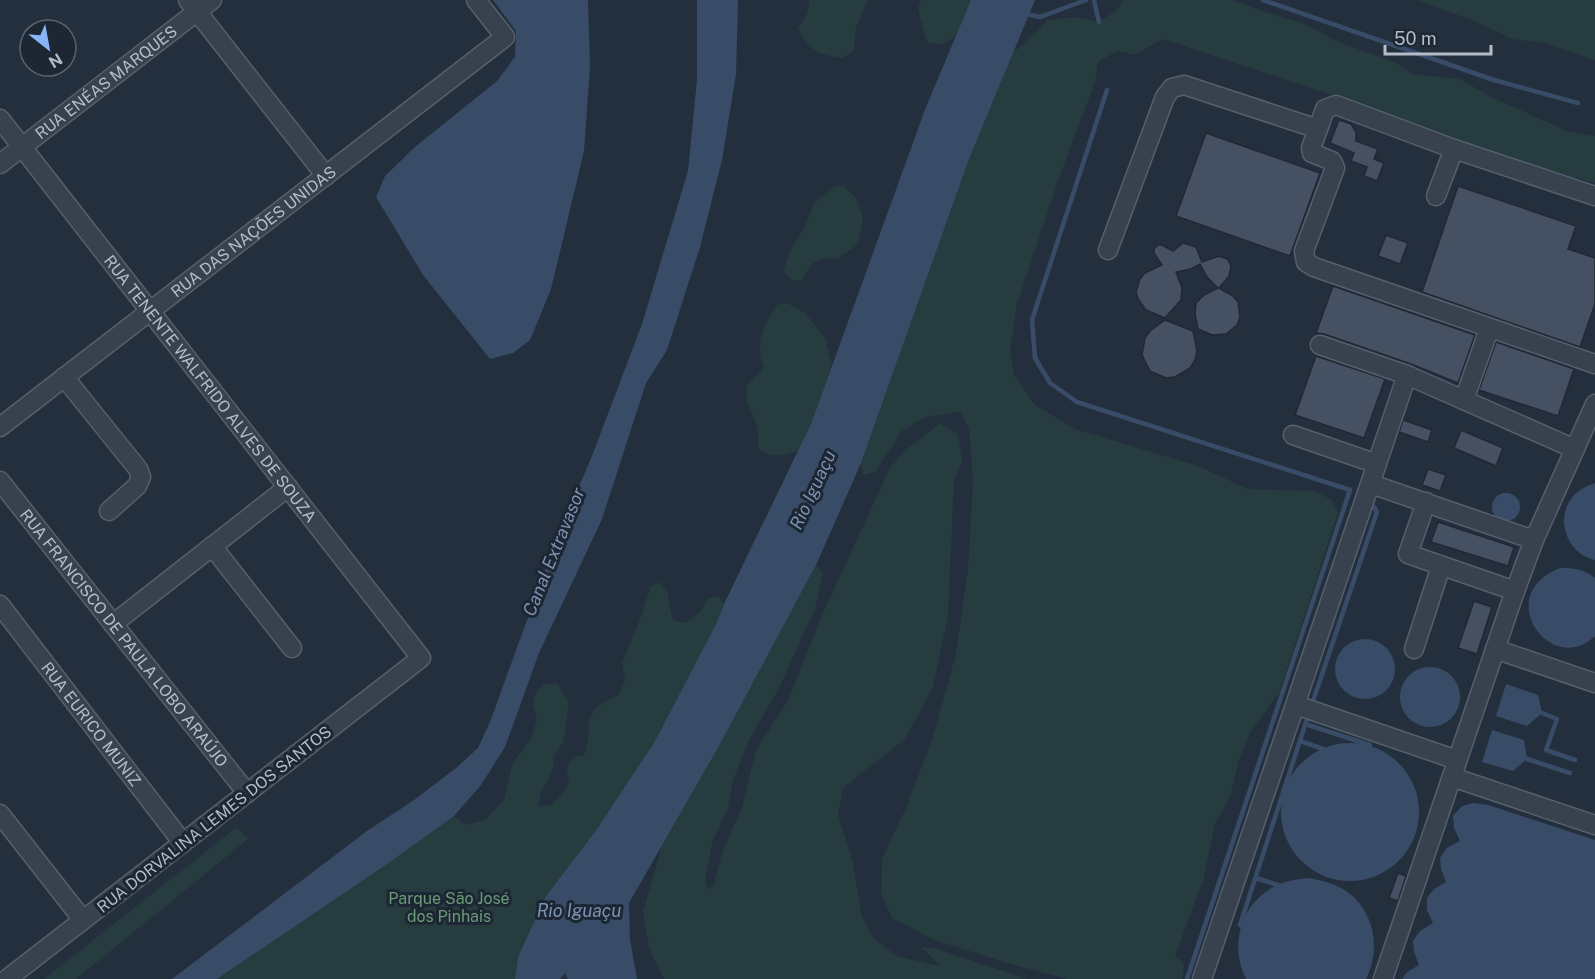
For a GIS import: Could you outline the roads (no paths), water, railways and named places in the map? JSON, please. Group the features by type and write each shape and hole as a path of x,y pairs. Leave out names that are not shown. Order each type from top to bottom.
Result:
{"street":[{"name":"RUA ENÉAS MARQUES","path":"0,164 192,6 212,0"},
{"name":"RUA DAS NAÇÕES UNIDAS","path":"0,427 506,37 476,0"},
{"path":"192,6 326,176"},
{"path":"1108,250 1165,97 1172,88 1184,85 1318,129"},
{"path":"1595,196 1454,149 1336,105 1325,109 1311,148 1312,153 1332,161 1335,168 1304,251 1306,262 1314,267 1488,329 1595,364"},
{"name":"RUA TENENTE WALFRIDO ALVES DE SOUZA","path":"0,119 421,658"},
{"path":"1436,196 1454,149"},
{"path":"1464,400 1488,329"},
{"path":"1320,345 1407,375 1575,448"},
{"path":"1202,979 1407,375"},
{"path":"64,377 138,469 141,477 137,486 109,511"},
{"path":"1383,979 1515,591 1534,540 1595,404"},
{"path":"1293,435 1377,464"},
{"name":"RUA FRANCISCO DE PAULA LOBO ARAÚJO","path":"0,481 247,793"},
{"path":"1371,484 1534,540"},
{"path":"113,624 288,488"},
{"path":"1426,502 1408,554 1515,591"},
{"path":"212,546 292,648"},
{"path":"1413,649 1441,566"},
{"name":"RUA EURICO MUNIZ","path":"0,604 183,843"},
{"path":"1495,649 1595,683"},
{"name":"RUA DORVALINA LEMES DOS SANTOS","path":"8,979 421,658"},
{"path":"1296,705 1595,825"},
{"path":"0,814 83,920"}],"water":[{"path":"493,0 588,0 590,66 584,151 551,289 530,340 513,353 490,359 423,275 376,197 385,176 415,147 497,81 515,57 516,31"},
{"name":"Canal Extravasor","path":"697,0 738,0 736,74 722,160 700,247 667,350 646,383 602,519 539,653 505,747 481,785 454,816 387,864 217,979 172,979 367,831 414,800 478,748 490,722 555,543 592,456 642,324 688,171 697,80"},
{"name":"Rio Iguaçu","path":"971,0 1035,0 969,159 861,463 816,565 719,746 629,903 630,940 637,979 568,979 565,973 560,979 515,979 518,957 546,896 597,829 655,741 716,624 811,424 926,107"},
{"path":"1595,483 1595,560 1585,556 1570,543 1564,524 1568,504 1574,495"},
{"path":"1506,493 1516,497 1520,507 1516,517 1506,521 1496,517 1492,507 1496,497"},
{"path":"1560,568 1579,570 1595,578 1595,636 1578,646 1561,647 1546,640 1535,628 1529,612 1530,596 1540,580"},
{"path":"1359,639 1371,639 1382,644 1390,652 1395,669 1393,681 1382,694 1371,699 1359,699 1348,694 1340,686 1335,675 1335,663 1340,652 1348,644"},
{"path":"1424,667 1436,667 1447,672 1455,680 1460,697 1458,709 1447,722 1436,727 1424,727 1413,722 1405,714 1400,703 1400,691 1405,680 1413,672"},
{"path":"1506,684 1538,695 1542,713 1527,726 1496,716"},
{"path":"1492,730 1524,740 1527,759 1513,771 1482,762"},
{"path":"1350,743 1376,749 1388,755 1398,764 1407,774 1413,786 1419,812 1413,838 1407,850 1398,860 1388,869 1376,875 1350,881 1324,875 1312,869 1302,860 1293,850 1287,838 1281,812 1287,786 1293,774 1302,764 1312,755 1324,749"},
{"path":"1474,803 1488,805 1595,840 1595,979 1402,979 1407,972 1419,965 1413,941 1420,931 1433,923 1427,910 1427,898 1434,889 1446,882 1440,858 1447,848 1460,841 1454,828 1453,816 1462,806"},
{"path":"1307,878 1327,882 1341,888 1356,899 1363,909 1373,932 1374,944 1371,968 1366,979 1246,979 1241,967 1238,943 1249,909 1257,899 1276,885"}],"waterway":[{"path":"1026,14 1040,17 1086,0"},
{"path":"1094,0 1099,22"},
{"path":"1263,0 1494,80 1578,103"},
{"path":"1107,90 1032,320 1035,358 1050,383 1077,402 1350,490 1187,979"},
{"path":"1313,701 1377,512 1370,505"},
{"path":"1542,713 1557,719 1546,750 1575,760"},
{"path":"1240,925 1307,719"},
{"path":"1305,724 1370,745"},
{"path":"1300,741 1323,749"},
{"path":"1527,759 1570,773"},
{"path":"1256,878 1278,885"}],"park label":[{"name":"Parque São José dos Pinhais","path":"449,907"}]}
